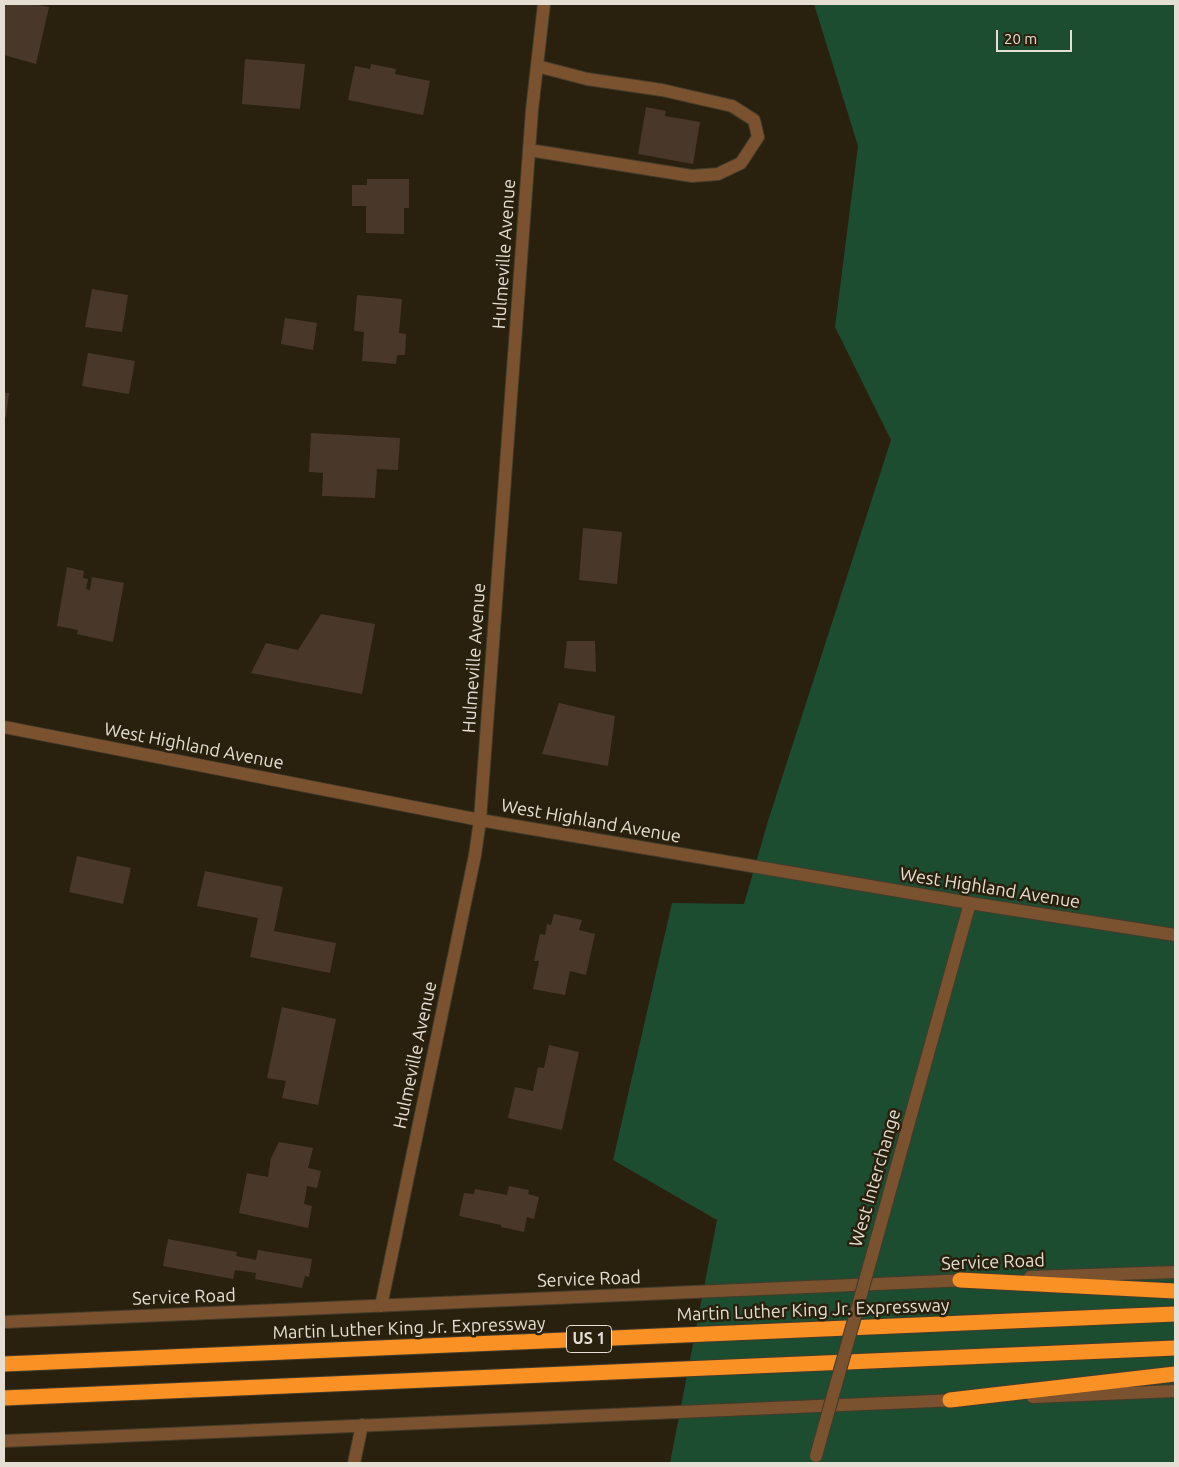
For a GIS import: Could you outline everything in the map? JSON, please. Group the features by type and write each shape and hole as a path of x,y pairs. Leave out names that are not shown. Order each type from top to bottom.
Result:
{"highway":[{"path":"960,1280 1175,1291"},
{"name":"Martin Luther King Jr. Expressway","path":"4,1364 1175,1314"},
{"name":"US 1","path":"4,1398 1175,1348"},
{"path":"950,1400 1175,1374"}],"street":[{"name":"Hulmeville Avenue","path":"381,1306 480,820 529,150 544,4"},
{"path":"529,150 692,176 718,174 741,163 758,138 754,120 732,106 662,90 587,79 537,66"},
{"name":"West Highland Avenue","path":"4,727 480,820 970,903 1175,935"},
{"name":"West Interchange","path":"816,1460 970,903"},
{"name":"Service Road","path":"4,1322 1175,1272"},
{"path":"4,1441 1175,1391"},
{"path":"354,1463 362,1425"}],"green space":[{"path":"814,4 1175,4 1175,1463 670,1463 717,1220 613,1160 672,903 744,904 768,821 891,440 835,327 858,146"}],"building":[{"path":"4,4 33,4 49,7 36,64 4,55"},
{"path":"245,59 305,64 300,109 242,104"},
{"path":"371,64 396,69 395,74 430,81 423,115 348,100 355,66 370,69"},
{"path":"646,107 666,111 665,116 700,122 693,164 638,154"},
{"path":"367,179 409,179 409,208 404,208 404,234 366,233 366,206 352,206 352,185 367,185"},
{"path":"92,289 128,295 122,332 85,327"},
{"path":"357,295 402,299 399,333 406,334 405,355 397,355 396,364 362,361 364,332 354,331"},
{"path":"285,318 317,323 313,350 281,344"},
{"path":"88,353 135,361 129,394 82,386"},
{"path":"4,393 9,393 6,417 4,416"},
{"path":"311,433 400,438 398,470 377,469 375,498 322,496 323,473 309,472"},
{"path":"583,528 622,532 617,584 579,580"},
{"path":"67,567 84,571 83,578 88,579 86,589 90,590 92,577 124,583 113,642 77,634 78,630 57,626"},
{"path":"321,614 375,624 362,694 251,673 266,643 298,650"},
{"path":"567,641 595,641 596,672 564,668"},
{"path":"559,703 615,716 608,766 542,754"},
{"path":"77,856 131,868 123,904 69,892"},
{"path":"205,871 283,887 274,931 336,943 330,973 250,957 258,918 197,906"},
{"path":"554,914 582,920 579,930 595,934 586,975 570,971 565,995 533,989 539,961 534,961 540,934 545,935 547,924 551,925"},
{"path":"282,1007 336,1019 318,1105 282,1098 286,1081 267,1078"},
{"path":"549,1045 579,1052 562,1130 508,1118 515,1087 533,1091 538,1067 544,1068"},
{"path":"279,1142 313,1148 308,1168 321,1171 317,1188 307,1186 304,1204 312,1206 308,1228 239,1213 247,1173 268,1177 271,1158"},
{"path":"509,1186 529,1190 528,1194 539,1197 534,1219 527,1217 524,1232 459,1216 464,1193 474,1194 475,1189 507,1195"},
{"path":"168,1239 237,1252 236,1256 256,1260 258,1250 312,1259 309,1277 305,1276 302,1288 255,1279 256,1273 235,1270 233,1279 163,1266"}]}
